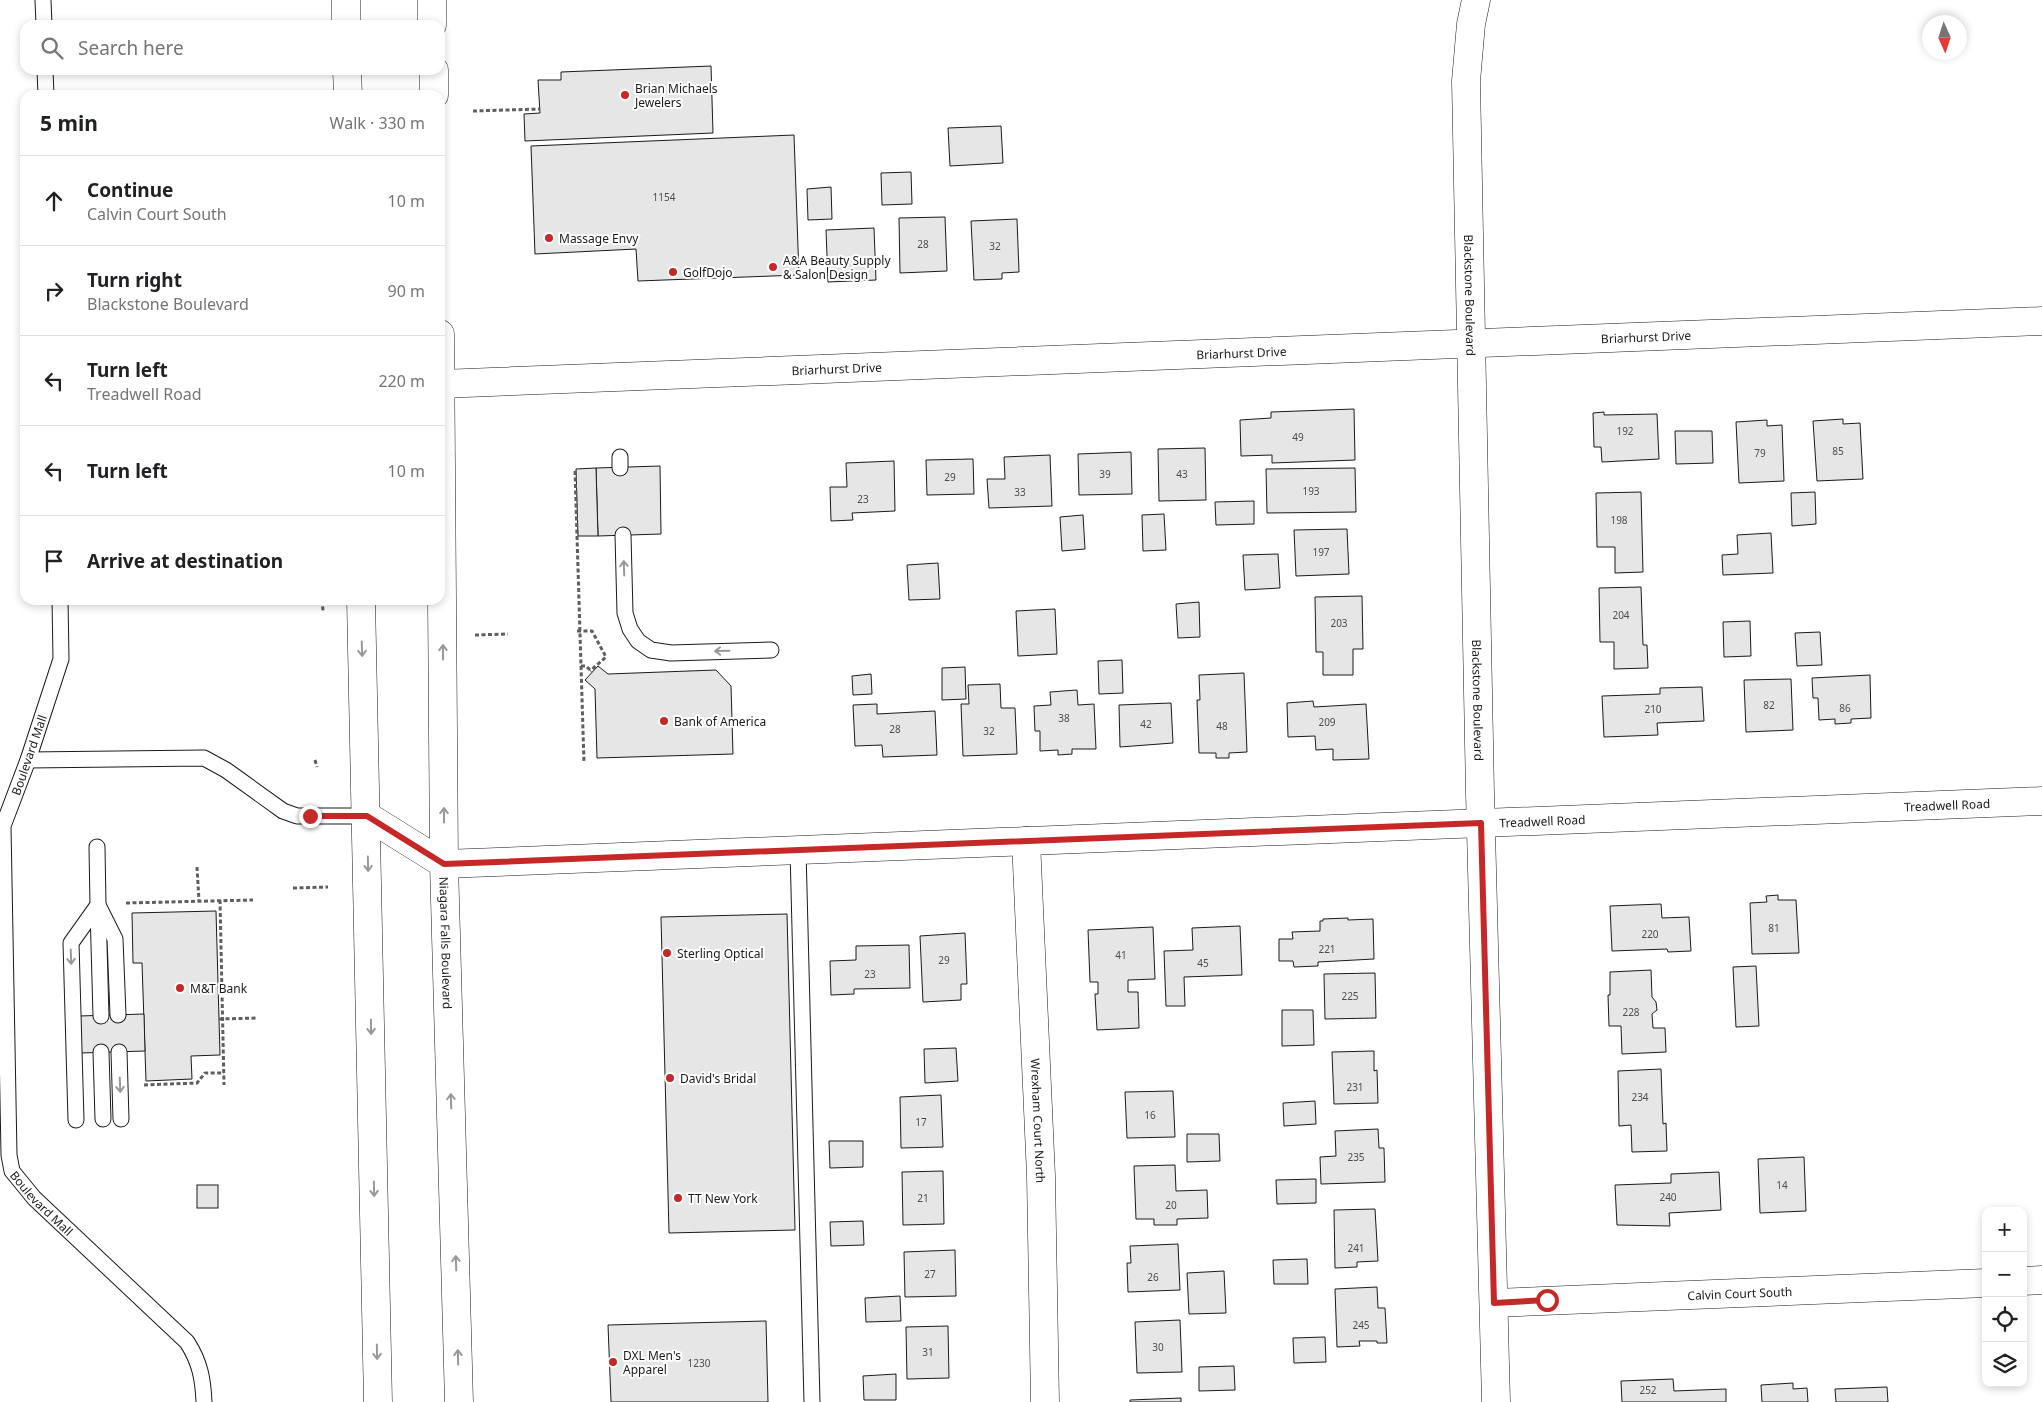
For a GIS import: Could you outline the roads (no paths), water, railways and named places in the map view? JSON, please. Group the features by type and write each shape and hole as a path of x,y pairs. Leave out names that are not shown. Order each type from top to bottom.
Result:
{"street":[{"path":"346,0 346,20"},
{"path":"432,0 432,20"},
{"name":"Blackstone Boulevard","path":"1476,0 1471,24 1466,81 1481,823 1496,1402"},
{"path":"347,75 348,90"},
{"path":"434,75 434,90"},
{"name":"Briarhurst Drive","path":"445,384 2042,321"},
{"path":"361,605 378,1402"},
{"name":"Niagara Falls Boulevard","path":"442,605 444,864 459,1402"},
{"name":"Treadwell Road","path":"444,864 2042,801"},
{"path":"367,816 444,864"},
{"name":"Wrexham Court North","path":"1026,841 1041,1176 1045,1402"},
{"path":"2027,1281 2042,1280"},
{"name":"Calvin Court South","path":"1494,1303 1982,1282"}],"lane":[{"path":"43,0 44,20"},
{"path":"45,75 46,90"},
{"path":"623,535 625,613 630,629 638,641 651,650 671,652 771,650"},
{"name":"Boulevard Mall","path":"60,605 61,659 28,760 3,826 8,1148 12,1171 34,1198 187,1342 196,1355 201,1368 204,1402"},
{"path":"28,760 204,758 226,770 283,811 296,816 367,816"},
{"path":"97,847 101,1016"},
{"path":"798,850 812,1402"},
{"path":"98,905 115,938 118,1015"},
{"path":"76,1120 71,943 98,905"},
{"path":"101,1052 104,1119"},
{"path":"119,1052 121,1119"}],"place":[{"name":"Brian Michaels Jewelers","path":"625,95"},
{"name":"Massage Envy","path":"549,238"},
{"name":"A&A Beauty Supply & Salon Design","path":"773,267"},
{"name":"GolfDojo","path":"673,272"},
{"name":"Bank of America","path":"664,721"},
{"name":"Sterling Optical","path":"667,953"},
{"name":"M&T Bank","path":"180,988"},
{"name":"David's Bridal","path":"670,1078"},
{"name":"TT New York","path":"678,1198"},
{"name":"DXL Men's Apparel","path":"613,1362"}]}
